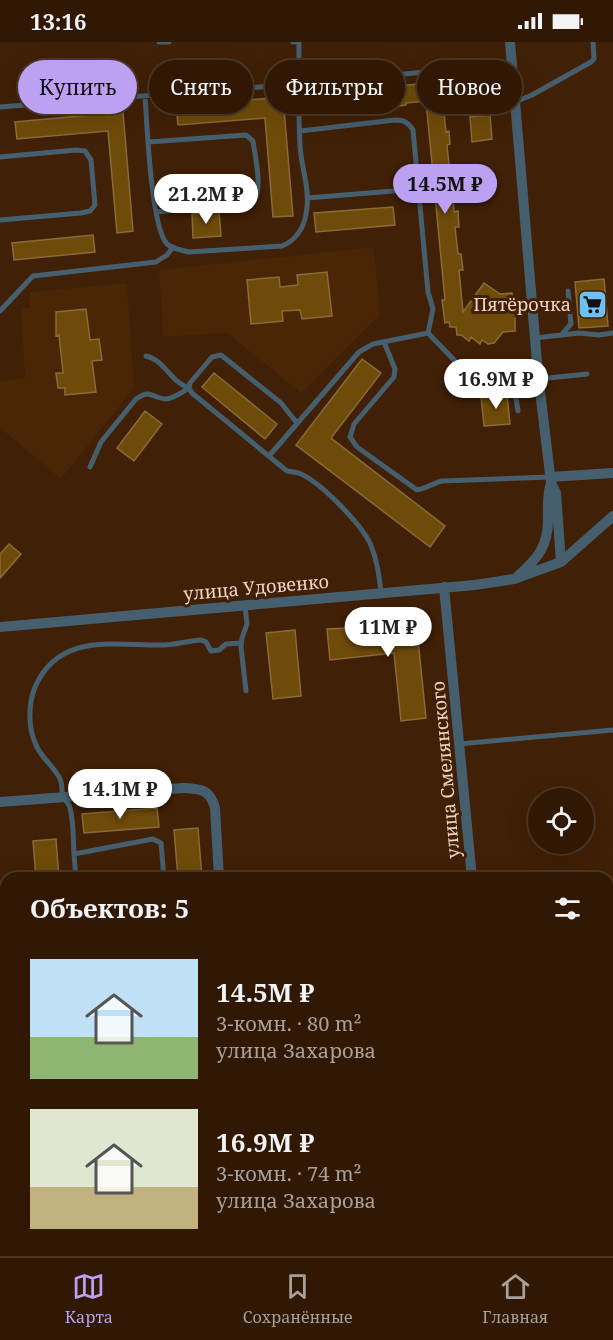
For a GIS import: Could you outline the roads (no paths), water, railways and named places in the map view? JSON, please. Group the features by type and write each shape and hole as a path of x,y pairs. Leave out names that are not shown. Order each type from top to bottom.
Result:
{"street":[{"path":"510,42 511,60"},
{"path":"514,579 542,550 548,527 550,485 515,114"},
{"path":"550,485 613,473"},
{"path":"550,485 556,493 561,562"},
{"name":"улица Удовенко","path":"0,627 514,579 561,562 605,523"},
{"path":"542,550 548,567"},
{"name":"улица Смелянского","path":"444,587 471,872"},
{"path":"0,802 183,789 207,792 215,808 219,872"}],"lane":[{"path":"159,42 169,42"},
{"path":"293,42 298,42 298,60"},
{"path":"522,99 591,62 594,59 593,42"},
{"path":"0,107 265,87"},
{"path":"145,96 156,212 162,235 167,244 189,252 282,246 291,242 304,221 307,198 300,147 300,114"},
{"path":"300,131 395,120 406,121 413,130 428,292 433,309 428,333"},
{"path":"149,142 246,135 253,141 259,193 257,199 252,203 156,212"},
{"path":"0,157 86,151 91,160 95,205 86,212 0,220"},
{"path":"307,198 418,189"},
{"path":"0,311 29,278 38,274 156,262 167,255 173,247"},
{"path":"562,334 570,324 568,291"},
{"path":"269,456 364,347 428,333"},
{"path":"428,333 454,361 476,375 587,374"},
{"path":"535,338 562,334 613,333"},
{"path":"384,342 395,369 394,377 354,424 350,437 357,447 417,489 423,489 441,481 550,485"},
{"path":"90,467 101,442 136,399 143,394 152,393 165,399 172,398 189,388 191,381 212,357 221,355 281,403 297,423"},
{"path":"146,356 157,360 177,383 189,388 192,393 287,471 306,477 338,503 369,541 378,564 381,592"},
{"path":"513,373 518,411"},
{"path":"245,604 247,624 241,643 246,691"},
{"path":"76,872 70,808 63,797 60,778 34,744 29,713 31,697 38,681 60,655 74,648 90,645 163,645 201,640 206,642 211,651 215,651 226,644 241,643"},
{"path":"459,744 613,730"},
{"path":"74,854 153,839 161,843 163,848 164,872"}],"place":[{"name":"Пятёрочка","path":"592,304"}]}
